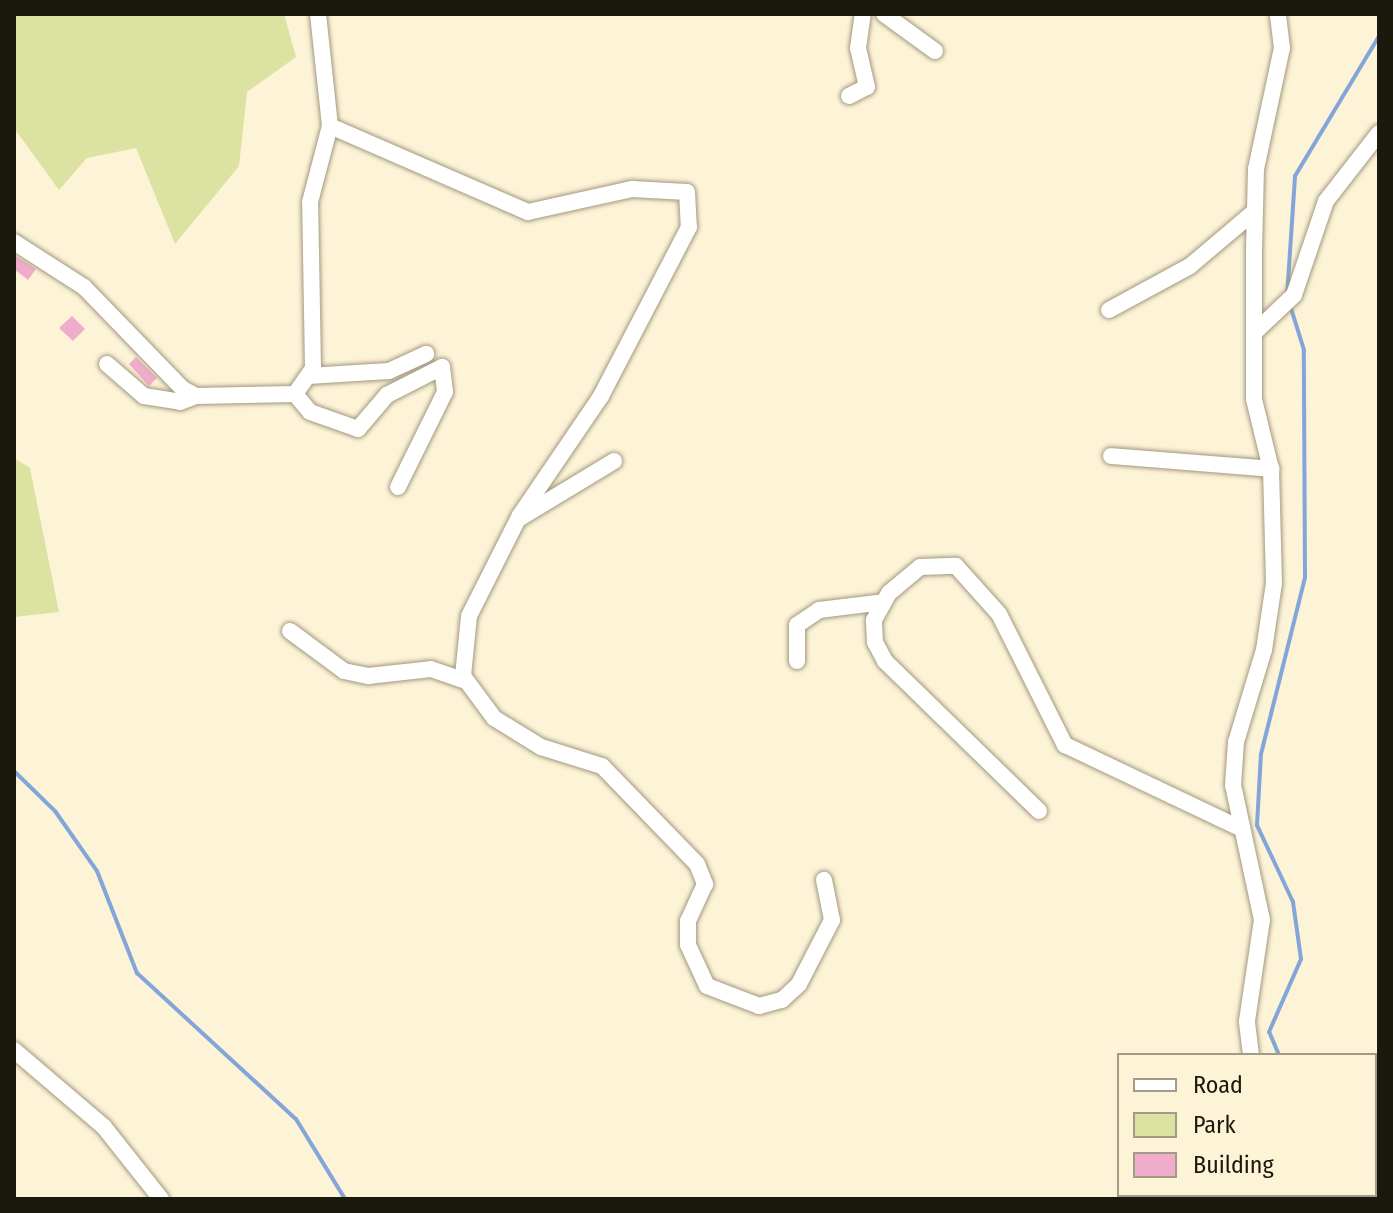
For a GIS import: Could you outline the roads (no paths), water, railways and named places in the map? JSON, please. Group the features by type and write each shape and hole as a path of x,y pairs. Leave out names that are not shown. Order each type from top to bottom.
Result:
{"street":[{"path":"295,394 308,376 310,202 330,126 318,14"},
{"path":"849,96 867,87 858,48 863,14"},
{"path":"884,14 935,51"},
{"path":"1251,1053 1247,1021 1262,920 1238,827 1236,742 1264,650 1274,583 1271,469 1254,399 1255,211 1282,48 1278,14"},
{"path":"330,126 528,212 672,185 692,200 689,227 601,396 518,519 469,616 460,646 465,681 494,718 541,747 602,766 697,864 705,884 688,921 688,945 707,986 759,1006 782,1000 825,939 832,920 824,880"},
{"path":"1255,332 1294,295 1326,201 1379,133"},
{"path":"1109,310 1190,266 1255,211"},
{"path":"14,242 84,287 170,382 196,396"},
{"path":"308,376 389,371 426,354"},
{"path":"107,364 144,396 180,402 196,396 295,394"},
{"path":"295,394 310,412 358,429 387,395 442,367 445,392 398,487"},
{"path":"1111,456 1271,469"},
{"path":"518,519 614,461"},
{"path":"1039,811 885,661 874,620 884,602 920,567 956,566 999,614 1065,745 1238,827"},
{"path":"797,661 797,625 819,610 884,602"},
{"path":"290,631 344,671 368,676 431,669 465,681"},
{"path":"14,1050 104,1127 161,1199"}],"waterway":[{"path":"1287,297 1295,176 1379,36"},
{"path":"1278,1053 1269,1032 1301,959 1293,902 1257,825 1261,754 1305,577 1304,350 1290,305"},
{"path":"14,771 55,811 97,871 137,973 296,1119 345,1199"}]}
